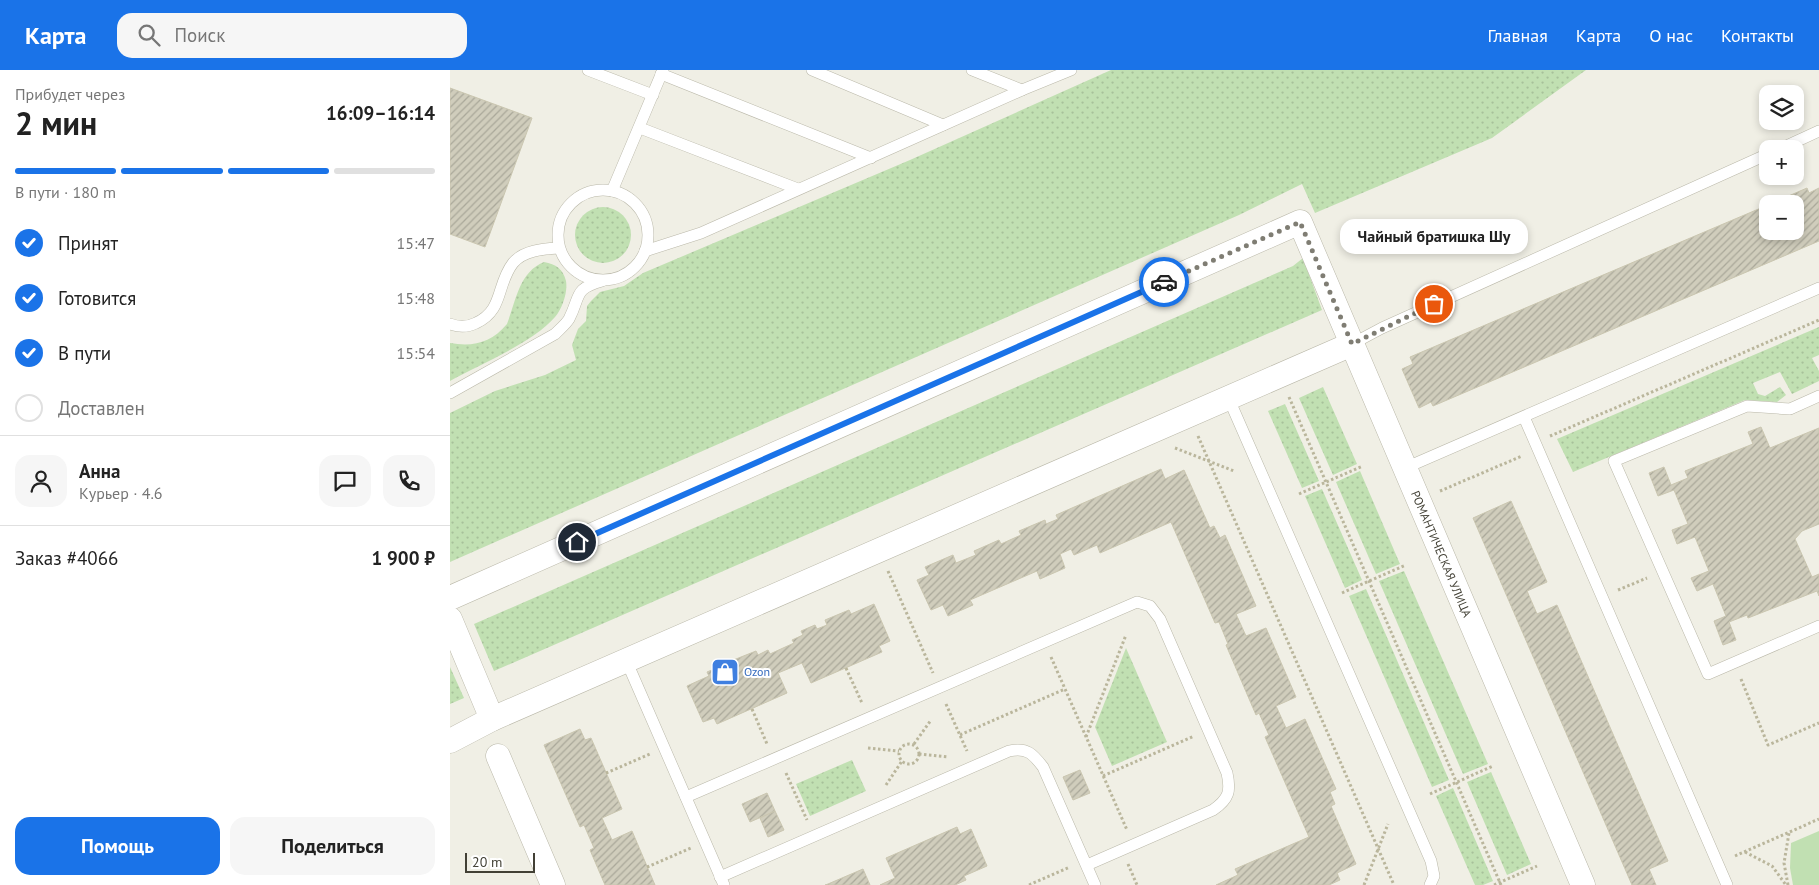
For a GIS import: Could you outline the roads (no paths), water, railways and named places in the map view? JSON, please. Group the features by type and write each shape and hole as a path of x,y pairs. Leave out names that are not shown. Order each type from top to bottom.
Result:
{"street":[{"name":"РОМАНТИЧЕСКАЯ УЛИЦА","path":"450,598 1300,222 1583,885"},
{"path":"450,741 492,719 626,660 1352,344"},
{"path":"450,619 492,719"},
{"path":"498,756 553,885"}],"lane":[{"path":"588,70 653,95"},
{"path":"812,70 943,125"},
{"path":"972,70 1022,90"},
{"path":"450,393 555,334 569,320 578,294 586,285 619,276 630,270 645,251 701,233 1071,70"},
{"path":"612,191 662,72 871,158"},
{"path":"640,128 798,189"},
{"path":"1800,140 1819,131"},
{"path":"1352,344 1391,324 1759,158"},
{"path":"605,280 590,278 577,272 566,261 559,248 557,235 559,221 565,210 574,200 586,193 599,190 612,191 624,195 642,213 647,225 645,251"},
{"path":"450,324 472,326 488,318 514,262 528,253 559,248"},
{"path":"1405,468 1819,288"},
{"path":"1819,396 1790,409 1747,406 1614,461 1708,674 1819,626"},
{"path":"1228,397 1431,861 1434,876 1430,885"},
{"path":"1524,417 1727,885"},
{"path":"686,797 1122,606 1137,602 1150,606 1160,619 1227,773 1231,789 1225,802 1214,810 1133,845 1085,863"},
{"path":"626,660 722,881 814,836 1009,751 1020,748 1033,753 1044,767 1095,885"}],"place":[{"name":"Чайный братишка Шу","path":"1434,304"},
{"name":"Ozon","path":"725,672"}]}
